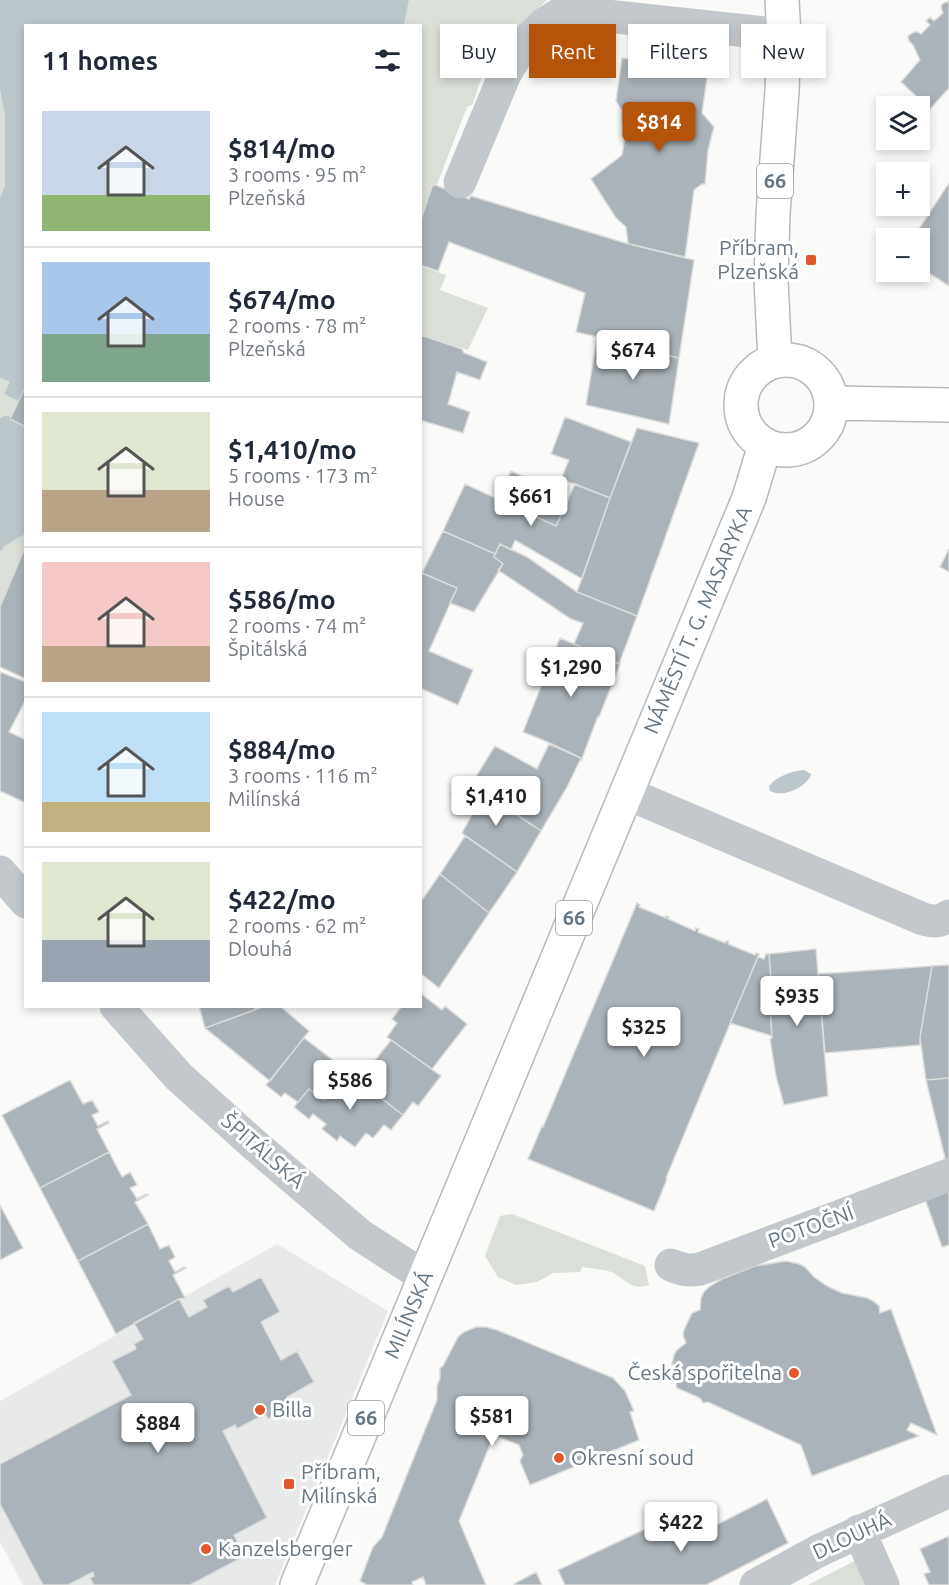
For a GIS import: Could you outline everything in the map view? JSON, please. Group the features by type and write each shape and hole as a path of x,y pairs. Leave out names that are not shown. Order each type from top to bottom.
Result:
{"main road":[{"name":"66","path":"782,0 783,24"},
{"name":"66","path":"775,361 771,280 782,78"},
{"path":"788,360 801,362 823,378 829,390 831,403 829,419 822,433 811,443 796,450 780,450 765,445 753,436 744,423 741,408 742,392 749,378 761,368 775,361 788,360"},
{"path":"831,403 949,405"},
{"name":"NÁMĚSTÍ T. G. MASARYKA","path":"521,1044 749,498 765,445"},
{"name":"MILÍNSKÁ","path":"297,1585 521,1044"}],"street":[{"path":"460,182 504,74 522,46 544,24 560,14 579,13 741,30"},
{"path":"626,793 923,919 931,922 949,917"},
{"path":"2,877 24,900"},
{"name":"ŠPITÁLSKÁ","path":"118,1008 179,1077 257,1147 360,1235 424,1277"},
{"name":"POTOČNÍ","path":"671,1265 682,1270 700,1269 949,1175"},
{"name":"DLOUHÁ","path":"756,1585 818,1551 949,1491"},
{"path":"859,1532 884,1585"}],"shaded area":[{"path":"0,0 409,0 404,24 24,24 24,535 5,546 0,552 0,418 6,415 11,417 19,401 4,394 10,382 0,378 0,198 5,185 5,116 0,90"},
{"path":"409,0 547,0 517,28 517,24 440,24 440,78 481,78 473,104 467,107 422,223 422,24 404,24"},
{"path":"0,90 5,116 5,185 0,198"},
{"path":"422,267 446,275 440,290 488,308 468,350 422,335"},
{"path":"0,378 10,382 19,401 11,417 6,415 0,418"},
{"path":"24,535 24,572 0,625 0,552 5,546"},
{"path":"804,770 811,775 799,788 781,793 770,791 769,786 776,779"},
{"path":"512,1214 645,1266 649,1285 642,1287 632,1285 614,1273 582,1267 580,1272 553,1273 537,1282 516,1285 498,1277 485,1256 500,1216"},
{"path":"277,1244 388,1311 275,1585 23,1585 0,1542 0,1401"},
{"path":"866,1555 879,1585 808,1585"}],"building":[{"path":"949,1 949,88 930,109 930,96 916,96 901,82 920,60 908,36 914,32 921,34 930,25 926,21 930,17 934,21 943,13 942,4"},
{"path":"622,58 628,59 628,78 707,78 702,113 714,127 708,150 705,184 694,190 685,257 625,243 628,243 626,227 616,218 591,179 622,155 627,125 622,121 623,112 616,101"},
{"path":"949,183 949,286 930,274 930,228 920,228 927,216 930,216 930,212"},
{"path":"433,184 469,199 471,196 625,243 694,260 679,358 576,332 585,293 449,242 438,271 422,266 422,216"},
{"path":"422,335 462,349 464,353 487,362 480,380 457,372 448,404 470,412 463,433 422,421"},
{"path":"597,338 679,358 669,424 586,405"},
{"path":"24,390 24,426 10,419"},
{"path":"565,417 631,442 610,498 561,479 569,460 551,454"},
{"path":"637,428 699,443 637,616 577,592"},
{"path":"511,471 569,498 556,526 498,499"},
{"path":"465,484 556,526 575,484 610,498 582,579 515,540 511,550 500,544 495,554 443,531"},
{"path":"443,531 495,554 494,557 503,564 474,612 450,603 457,588 422,573"},
{"path":"500,544 527,557 577,592 637,616 619,664 574,644 583,623 571,619 498,570 503,564 494,557"},
{"path":"949,549 949,572 940,567"},
{"path":"24,552 24,678 0,667 0,607"},
{"path":"422,573 457,588 429,651 473,670 458,705 422,689"},
{"path":"560,638 620,664 581,761 581,758 523,732"},
{"path":"0,672 24,681 24,703 9,732 24,739 24,802 0,791"},
{"path":"549,744 581,758 541,831 472,783 495,746 537,769"},
{"path":"460,777 541,831 517,872 462,833 475,809 451,793"},
{"path":"465,836 517,872 489,913 440,874"},
{"path":"440,874 489,913 439,988 422,975 422,900"},
{"path":"637,903 639,907 666,918 666,916 669,917 668,919 695,931 696,928 699,929 698,932 725,943 729,942 728,944 755,955 759,954 654,1211 528,1159"},
{"path":"816,949 828,1096 784,1105 776,1076 770,1039 772,1038 769,991 772,992 769,954"},
{"path":"766,954 769,954 772,992 769,991 772,1036 730,1023 758,957 764,959"},
{"path":"949,965 949,1078 926,1080 920,1037 932,966"},
{"path":"932,966 920,1045 825,1053 818,974"},
{"path":"422,995 442,1010 445,1006 467,1024 432,1069 387,1037 397,1023 392,1019 400,1008 422,1008"},
{"path":"200,1008 254,1008 255,1010 205,1028"},
{"path":"260,1008 282,1008 309,1031 270,1081 205,1028"},
{"path":"304,1038 347,1071 324,1100 309,1089 298,1102 285,1093 281,1097 266,1085"},
{"path":"391,1040 441,1076 418,1106 413,1102 403,1115 359,1081"},
{"path":"347,1071 403,1115 391,1130 384,1125 373,1138 366,1133 355,1147 340,1136 337,1141 322,1129 326,1124 313,1114 309,1119 294,1107 309,1089 324,1100"},
{"path":"949,1078 949,1161 946,1162 926,1080"},
{"path":"70,1080 83,1104 92,1100 99,1112 92,1115 98,1126 108,1121 109,1123 97,1129 109,1152 40,1188 2,1115"},
{"path":"109,1152 122,1177 130,1172 137,1185 130,1188 137,1199 148,1195 135,1202 148,1224 78,1261 40,1188"},
{"path":"949,1187 949,1245 942,1247 924,1196"},
{"path":"0,1205 23,1248 0,1260"},
{"path":"148,1224 160,1249 169,1245 175,1257 169,1261 175,1272 186,1268 173,1275 185,1298 179,1299 116,1334 78,1261"},
{"name":"Česká spořitelna","path":"786,1261 805,1267 814,1277 842,1293 873,1301 879,1306 880,1313 891,1309 937,1435 911,1423 907,1430 919,1436 812,1476 801,1445 708,1402 703,1403 700,1398 677,1388 672,1364 674,1355 686,1343 684,1330 692,1313 700,1310 704,1292 722,1279 755,1266"},
{"path":"261,1277 280,1312 261,1322 281,1360 297,1351 314,1382 287,1397 292,1406 268,1419 265,1414 237,1429 235,1425 223,1431 267,1518 234,1535 245,1556 190,1585 94,1585 90,1578 94,1576 93,1572 68,1585 43,1585 0,1504 0,1464 131,1395 112,1361 136,1349 134,1344 143,1339 134,1323 179,1299 189,1317 207,1307 203,1300 229,1286 233,1292"},
{"name":"Okresní soud","path":"476,1327 497,1330 613,1378 625,1391 634,1411 630,1412 639,1440 530,1485 520,1461 523,1455 519,1445 494,1435 459,1521 486,1585 426,1585 423,1577 412,1582 413,1585 367,1585 360,1581 373,1547 382,1537 437,1400 440,1368 458,1337"},
{"path":"767,1499 788,1543 706,1585 565,1585 558,1570 677,1515 689,1539"},
{"path":"949,1536 949,1585 929,1585 924,1574 930,1572 920,1549"},
{"path":"536,1572 542,1585 514,1585 514,1584"}],"place":[{"name":"Příbram, Plzeňská","path":"811,260"},
{"name":"Česká spořitelna","path":"794,1373"},
{"name":"Billa","path":"260,1410"},
{"name":"Okresní soud","path":"559,1458"},
{"name":"Příbram, Milínská","path":"289,1484"},
{"name":"Kanzelsberger","path":"206,1549"}]}
